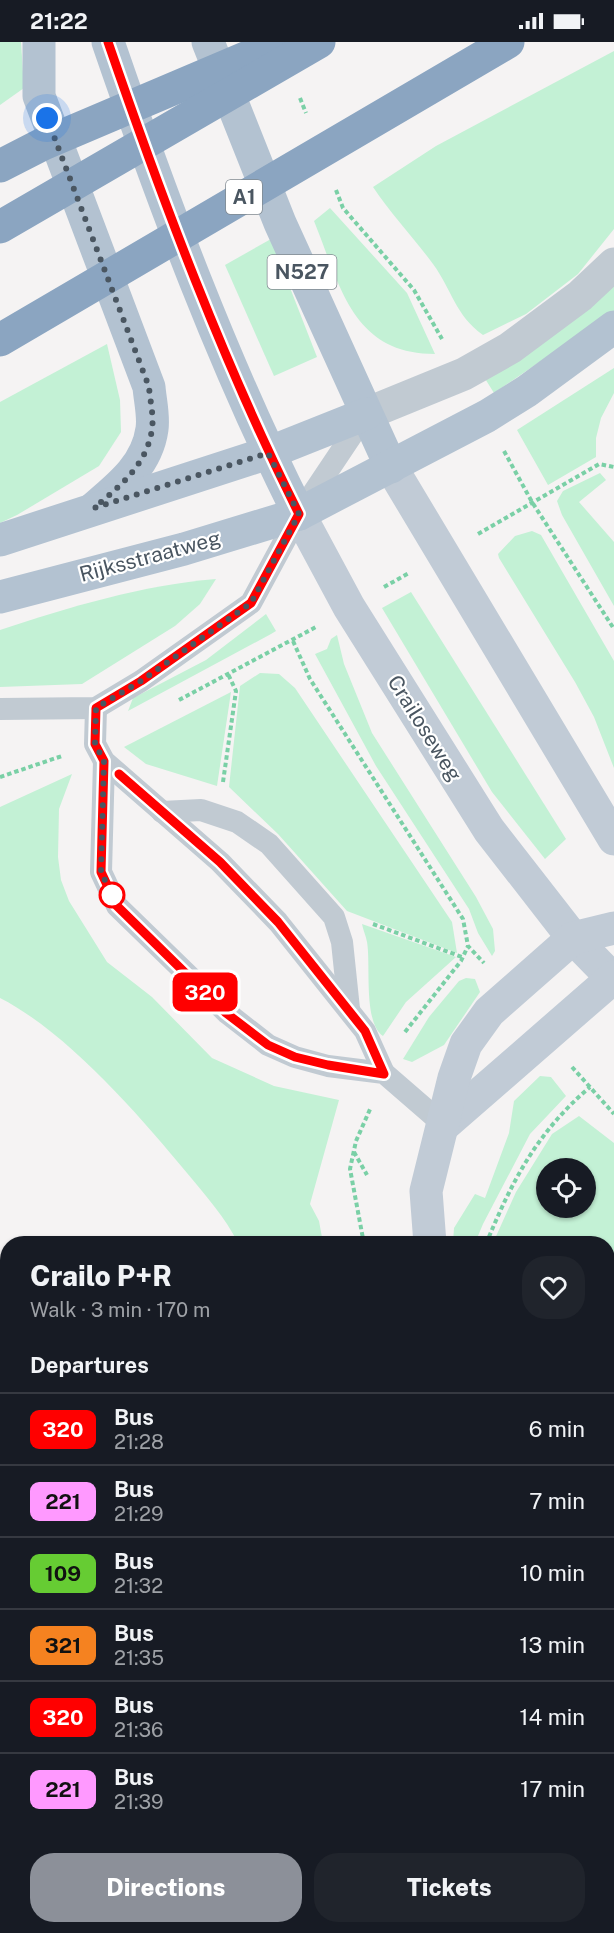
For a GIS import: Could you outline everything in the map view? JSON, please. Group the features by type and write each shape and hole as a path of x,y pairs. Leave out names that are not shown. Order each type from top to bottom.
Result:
{"highway":[{"path":"0,166 43,144 283,42"},
{"path":"0,227 318,42"},
{"name":"A1","path":"0,340 508,42"}],"main road":[{"path":"39,42 39,96 149,387 153,428 142,462 121,486 94,508"},
{"name":"Crailoseweg","path":"108,42 193,275 268,453 349,607 489,830 573,938 614,979"},
{"name":"N527","path":"208,42 276,212 391,467 614,838"},
{"name":"Rijksstraatweg","path":"0,597 184,549 299,514 484,418 527,391 614,327"},
{"path":"0,540 268,453 366,414"},
{"path":"429,1236 426,1191 433,1155 444,1125 454,1078 466,1044 489,1012 573,938 614,928"},
{"path":"444,1125 614,979"}],"street":[{"path":"366,414 461,375 519,341 580,296 614,264"}],"lane":[{"path":"0,710 96,708 141,681 251,603 299,514 366,414"},
{"path":"96,708 95,744 104,761 220,862 278,922 365,1031 384,1074 444,1125"},
{"path":"104,761 101,872 117,906 226,1013 268,1045 295,1057 384,1074"},
{"path":"162,812 201,810 237,822 269,844 334,917 342,942 349,1010"}],"path":[{"path":"300,97 309,119"},
{"path":"335,186 343,208 414,290 461,375"},
{"path":"484,418 532,502 614,629"},
{"path":"532,502 599,464 614,467"},
{"path":"293,641 310,679 463,919 468,946 511,992"},
{"path":"214,814 221,791 236,691 228,674"},
{"path":"334,917 351,916 462,957"},
{"path":"548,1035 614,1114"},
{"path":"489,1236 508,1188 533,1148 555,1121 590,1087"},
{"path":"354,1151 368,1175"}],"green space":[{"path":"0,42 21,42 24,88 0,105"},
{"path":"614,51 614,229 578,274 526,314 483,335 460,311 433,264 373,187 436,146"},
{"path":"330,208 407,293 435,354 407,351 385,342 367,329 353,312 332,269 314,221"},
{"path":"271,239 317,357 274,376 225,265"},
{"path":"614,283 614,311 494,393 484,377"},
{"path":"107,344 120,400 121,432 99,466 0,523 0,402"},
{"path":"614,368 614,393 601,418 596,438 596,457 548,485 517,430"},
{"path":"600,473 606,480 579,502 614,542 614,606 562,515 557,501 563,491"},
{"path":"532,531 541,535 614,661 614,768 594,717 575,682 499,558 498,554 515,536"},
{"path":"216,579 200,604 175,626 82,684 0,687 0,630 106,598 161,586"},
{"path":"411,592 566,839 545,859 492,792 382,608"},
{"path":"266,614 276,631 128,711 133,698 206,660"},
{"path":"337,635 344,664 372,733 476,897 493,929 495,951 492,956 478,933 469,909 376,766 315,654 327,649 331,639"},
{"path":"260,673 279,674 295,688 452,922 457,953 347,911 278,834 229,787 240,686"},
{"path":"231,692 217,786 146,764 124,747"},
{"path":"72,774 59,809 58,857 61,880 69,901 107,962 152,997 212,1058 274,1086 339,1100 310,1204 319,1221 322,1236 234,1236 201,1190 101,1076 51,1032 0,998 0,807"},
{"path":"362,924 456,957 406,1002 383,1036 377,1029 370,1006 367,940"},
{"path":"466,978 475,979 480,992 444,1045 412,1062 403,1059 429,1017 459,981"},
{"path":"540,1076 551,1077 566,1096 530,1134 478,1236 453,1236 454,1228 475,1194 485,1198 509,1133 514,1101"},
{"path":"579,1116 614,1143 614,1236 496,1236 516,1192 536,1160 536,1218 596,1218 596,1158 537,1158 552,1134"}],"bus line":[{"name":"320","path":"108,42 193,275 268,453 299,514 251,603 141,681 96,708 95,744 104,761 101,872 117,906 226,1013 268,1045 295,1057 384,1074 365,1031 320,971 278,922 220,862 119,774"}],"route":[{"path":"47,118 149,387 153,428 142,462 121,486 94,508 268,453 299,514 251,603 141,681 96,708 95,744 104,761 101,872 112,895"}]}
